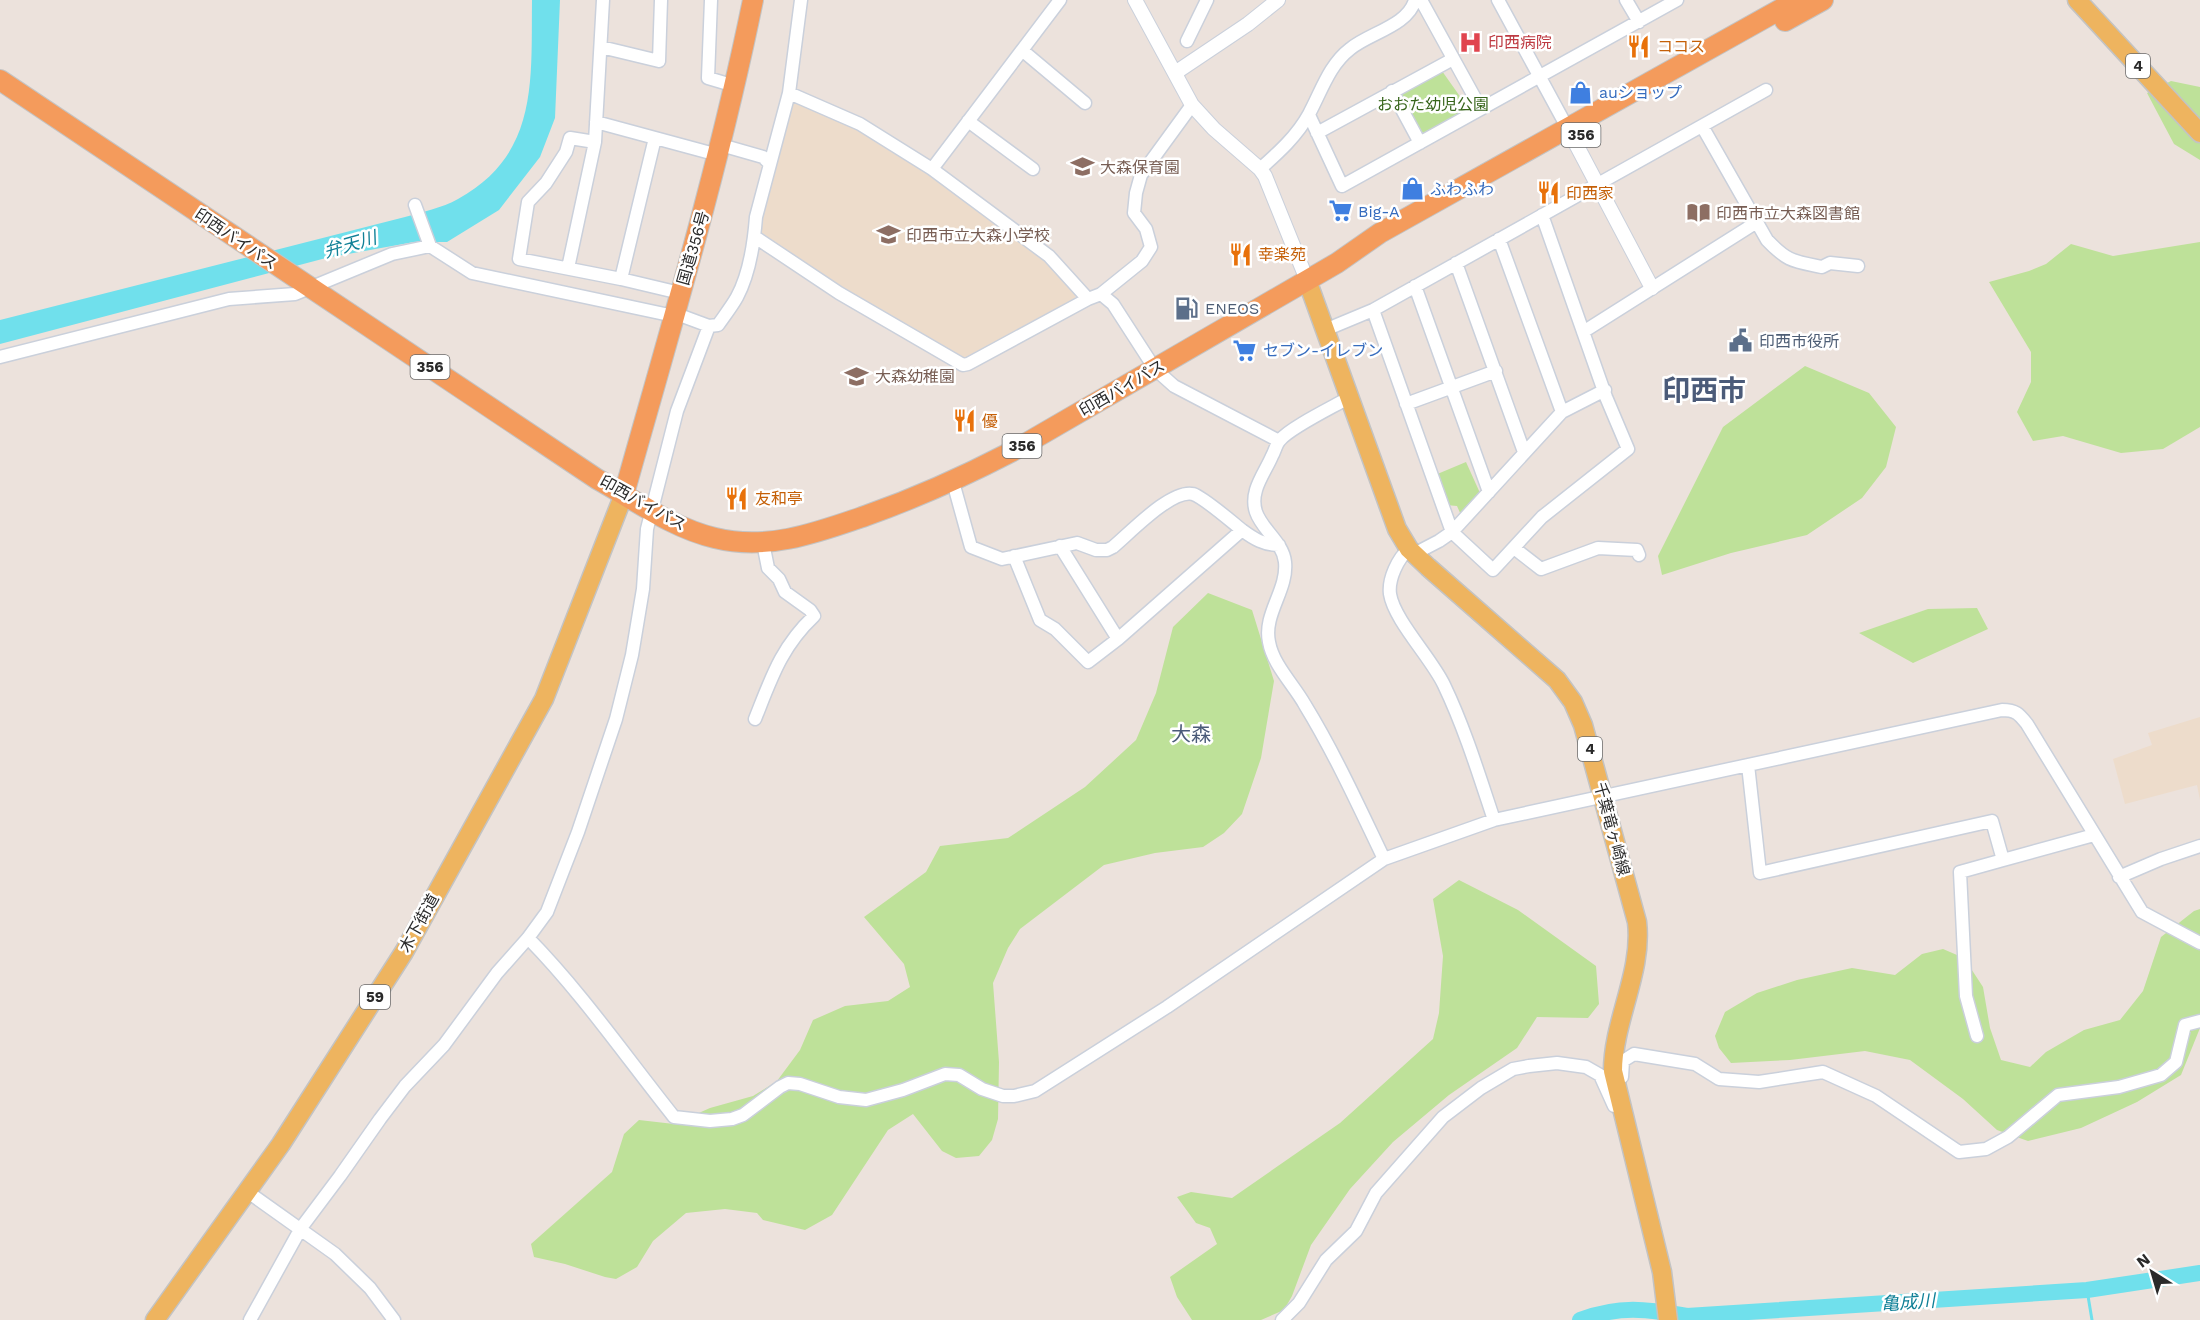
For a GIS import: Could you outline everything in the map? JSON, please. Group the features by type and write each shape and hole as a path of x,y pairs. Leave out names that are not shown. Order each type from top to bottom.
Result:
{"highway":[{"name":"国道356号","path":"624,494 719,150 753,0"},
{"name":"印西バイパス","path":"1570,134 1797,0"},
{"name":"印西バイパス","path":"0,80 597,478 652,511 712,538 730,542 763,543 804,537 827,530 953,482 1011,452 1337,263 1380,233 1823,0"}],"main road":[{"name":"4","path":"2077,0 2200,133"},
{"name":"千葉竜ヶ崎線","path":"1307,280 1397,529 1412,551 1557,680 1573,702 1584,725 1638,930 1635,959 1613,1059 1613,1071 1655,1241 1667,1298 1668,1320"},
{"name":"木下街道","path":"155,1320 248,1192 399,960 544,699 624,494"}],"street":[{"path":"568,268 596,142 603,0"},
{"path":"601,47 658,61 661,0"},
{"path":"711,0 708,78 735,86"},
{"path":"415,205 430,246 472,273 674,314 709,326 718,325 737,298 745,280 756,217 789,93 801,0"},
{"path":"932,170 1060,0"},
{"path":"1135,0 1192,105 1214,129 1260,169 1269,184 1307,280"},
{"path":"1187,41 1207,0"},
{"path":"1175,73 1248,24 1278,0"},
{"path":"1260,169 1288,143 1309,115 1323,83 1349,49 1392,25 1413,7 1414,0"},
{"path":"1420,0 1481,110"},
{"path":"1498,0 1652,288"},
{"path":"1626,0 1639,22"},
{"path":"1309,115 1342,186 1677,0"},
{"path":"1023,51 1085,103"},
{"path":"1317,133 1453,59"},
{"path":"1325,330 1373,310 1766,90"},
{"path":"1392,91 1420,144"},
{"path":"789,93 860,124 932,170 1049,256 1088,299"},
{"path":"754,237 839,293 963,365 968,364 1101,294 1142,261 1151,247 1146,229 1134,213 1141,176 1192,105"},
{"path":"968,121 1034,170"},
{"path":"597,122 655,138 763,157 769,163"},
{"path":"1702,126 1767,240 1788,260 1822,267 1830,262 1858,266"},
{"path":"596,142 570,138 566,152 546,183 528,202 519,259 680,292"},
{"path":"621,279 655,138"},
{"path":"1373,310 1452,532 1492,570 1542,517 1628,449 1622,439 1542,215"},
{"path":"1583,332 1757,222"},
{"path":"1499,239 1562,412"},
{"path":"0,357 229,299 295,294 303,283 392,254 430,246"},
{"path":"1456,263 1524,452"},
{"path":"1414,286 1489,492"},
{"path":"1101,294 1113,304 1155,369 1174,386 1279,441"},
{"path":"250,1320 301,1228 405,1086 444,1045 497,973 547,912 578,832 616,719 632,655 643,589 647,529 677,411 709,326"},
{"path":"1406,404 1496,371"},
{"path":"1494,820 1463,731 1443,683 1393,607 1390,592 1395,568 1404,553 1452,532 1562,412 1605,390"},
{"path":"1350,397 1288,433 1279,441 1258,482 1255,499 1256,512 1279,545 1286,563 1284,579 1269,621 1268,641 1275,659 1305,704 1336,760 1384,859"},
{"path":"953,482 970,547 1002,559 1077,543 1096,550 1107,550 1165,503 1181,494 1195,495 1255,540 1270,545 1279,545"},
{"path":"1014,556 1040,620 1055,629 1088,662 1118,639 1242,530"},
{"path":"755,719 783,651 798,631 814,616 810,610 785,592 779,579 768,568 763,543"},
{"path":"1060,546 1118,639"},
{"path":"1514,548 1541,569 1598,548 1637,550 1639,555"},
{"path":"528,938 553,963 598,1017 674,1117 710,1122 732,1119 743,1115 788,1083 800,1084 839,1097 866,1100 903,1090 945,1074 959,1075 993,1094 1014,1096 1035,1091 1091,1056 1384,859 1494,820 2002,710 2013,710 2019,713 2027,724 2142,912 2200,943"},
{"path":"1748,765 1760,873 1992,821 2003,860"},
{"path":"1977,1036 1966,996 1960,872 2094,835"},
{"path":"2119,877 2200,846"},
{"path":"1282,1320 1299,1303 1326,1260 1356,1231 1376,1193 1443,1117 1481,1088 1513,1069 1557,1063 1586,1067 1599,1075 1614,1106 1618,1096 1624,1091 1621,1065 1626,1058 1634,1054 1695,1064 1719,1079 1759,1082 1823,1072 1876,1096 1959,1152 1986,1149 2008,1137 2058,1095 2119,1087 2161,1075 2176,1062 2184,1025 2200,1021"},
{"path":"248,1192 335,1254 370,1288 394,1320"}],"shaded area":[{"name":"印西市立大森小学校","path":"795,99 851,124 911,161 1042,256 1076,294 1074,302 963,360 765,241 757,229 790,101"},
{"path":"2200,717 2200,800 2197,785 2125,804 2113,759 2152,745 2148,733"}],"green space":[{"name":"おおた幼児公園","path":"1442,71 1471,112 1422,139 1398,94"},
{"path":"2171,81 2200,87 2200,160 2174,144 2147,93"},
{"path":"2200,242 2200,427 2163,449 2121,453 2063,436 2033,441 2017,412 2031,382 2031,352 1989,282 2046,264 2071,244 2113,256"},
{"path":"1805,366 1869,393 1896,427 1886,467 1862,498 1807,535 1731,553 1662,575 1658,556 1723,427"},
{"path":"1466,462 1480,493 1461,515 1457,506 1446,505 1435,475"},
{"path":"1208,593 1252,610 1274,681 1261,758 1242,814 1224,833 1203,847 1155,853 1104,865 1020,929 1008,948 993,983 999,1062 998,1119 992,1140 979,1156 956,1158 942,1151 913,1114 888,1130 832,1215 805,1230 763,1220 757,1213 725,1209 686,1213 653,1241 637,1267 616,1279 534,1257 531,1244 612,1172 624,1134 639,1120 674,1124 710,1108 753,1096 777,1081 800,1050 813,1020 845,1006 888,1001 910,987 904,964 864,917 926,872 940,846 1008,838 1085,787 1136,740 1156,693 1173,627"},
{"path":"1977,608 1988,629 1913,663 1859,633 1928,609"},
{"path":"1459,880 1518,910 1596,966 1599,1004 1588,1018 1537,1017 1517,1048 1449,1095 1393,1142 1350,1189 1311,1245 1292,1296 1284,1310 1261,1320 1192,1320 1177,1297 1170,1277 1217,1244 1210,1228 1196,1223 1177,1197 1191,1192 1232,1198 1340,1123 1433,1039 1439,1013 1443,956 1433,899"},
{"path":"2200,909 2200,1028 2181,1075 2137,1102 2081,1128 2028,1141 1997,1130 1963,1099 1910,1060 1865,1051 1790,1060 1731,1063 1719,1048 1715,1036 1725,1012 1757,993 1797,980 1852,968 1895,975 1922,954 1943,949 1964,958 1983,987 1990,1028 2001,1060 2030,1067 2046,1052 2084,1030 2120,1020 2143,991 2161,937 2194,911"}],"water":[{"name":"弁天川","path":"532,0 560,0 555,118 540,157 499,210 447,242 414,242 326,258 0,344 0,320 405,217 458,199 484,181 504,160 517,138 530,87"}],"waterway":[{"name":"亀成川","path":"1580,1320 1621,1310 1646,1310 1687,1316 2087,1290 2200,1273"},
{"path":"2087,1290 2092,1320"}],"place":[{"name":"印西病院","path":"1470,42"},
{"name":"ココス","path":"1639,46"},
{"name":"auショップ","path":"1581,92"},
{"name":"大森保育園","path":"1082,167"},
{"name":"ふわふわ","path":"1412,189"},
{"name":"印西家","path":"1548,193"},
{"name":"Big-A","path":"1340,211"},
{"name":"印西市立大森図書館","path":"1698,213"},
{"name":"印西市立大森小学校","path":"888,235"},
{"name":"幸楽苑","path":"1240,254"},
{"name":"ENEOS","path":"1187,308"},
{"name":"印西市役所","path":"1741,341"},
{"name":"セブン-イレブン","path":"1245,350"},
{"name":"大森幼稚園","path":"857,376"},
{"name":"優","path":"964,421"},
{"name":"友和亭","path":"737,498"}],"district":[{"name":"印西市","path":"1704,390"},
{"name":"大森","path":"1191,734"}]}
